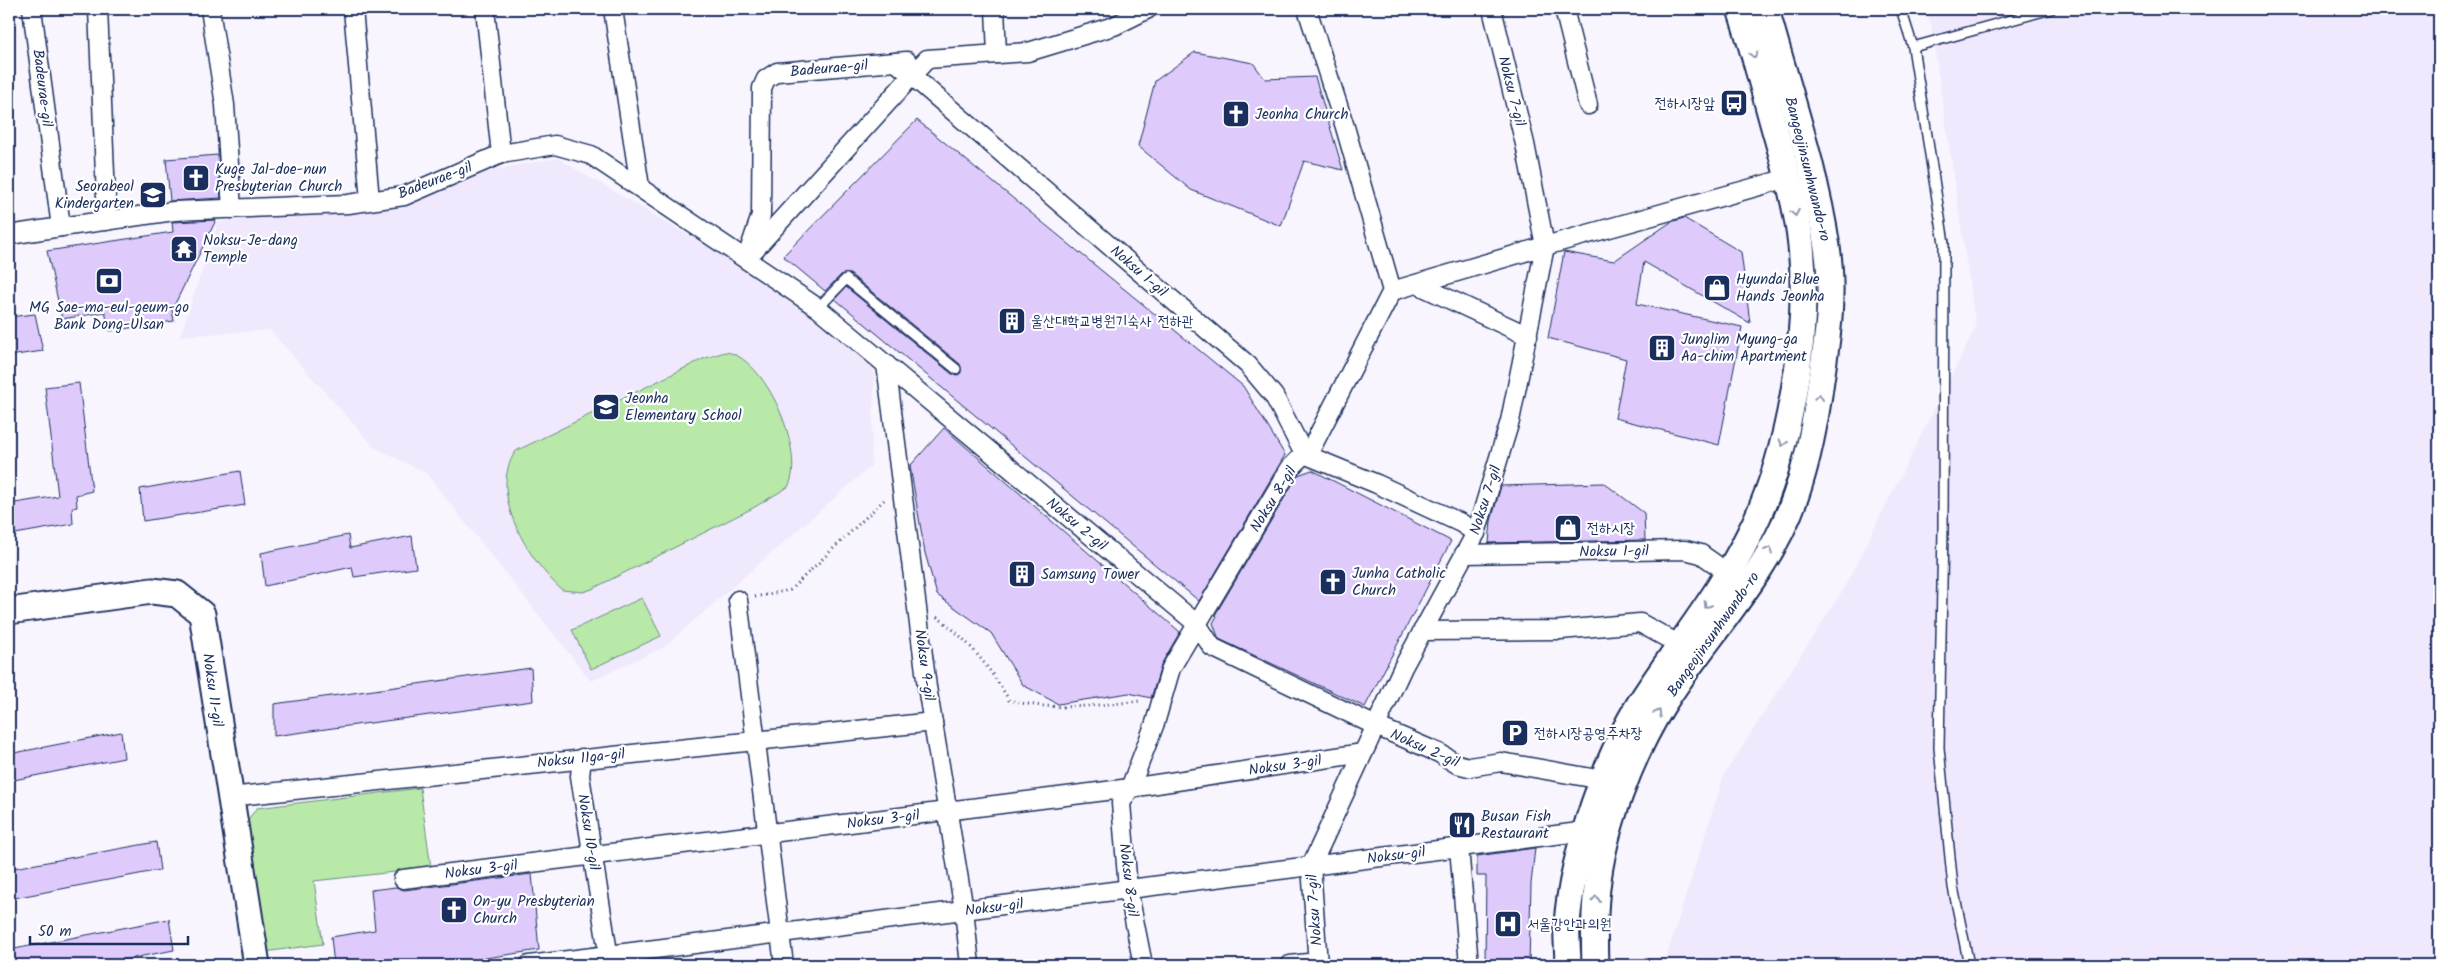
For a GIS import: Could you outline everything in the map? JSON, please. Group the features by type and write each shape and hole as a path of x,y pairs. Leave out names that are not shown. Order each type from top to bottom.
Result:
{"main road":[{"name":"Bangeojinsunhwando-ro","path":"1568,965 1568,916 1573,883 1603,780 1644,696 1728,573 1750,535 1769,489 1788,428 1803,314 1801,246 1788,178 1740,9"},
{"name":"Bangeojinsunhwando-ro","path":"1594,965 1593,924 1597,885 1609,833 1624,785 1641,745 1662,706 1751,584 1776,539 1796,496 1813,433 1830,318 1827,248 1811,172 1766,9"},
{"name":"Noksu 11-gil","path":"9,611 152,591 177,594 202,614 229,797 257,965"}],"street":[{"name":"Badeurae-gil","path":"33,9 61,227"},
{"path":"98,9 108,221"},
{"path":"210,9 224,105 232,209"},
{"path":"353,9 370,200"},
{"path":"485,9 501,154"},
{"path":"613,9 640,187"},
{"path":"995,9 997,54"},
{"name":"Badeurae-gil","path":"9,235 174,211 348,204 404,196 501,154 555,145 591,155 746,259 761,215 762,88 766,78 776,72 1028,52 1104,29 1148,9"},
{"path":"1307,9 1345,127 1392,291 1788,178"},
{"name":"Noksu 7-gil","path":"1318,963 1311,866 1403,667 1476,533 1510,421 1545,246 1525,144 1492,9"},
{"path":"1564,9 1588,106"},
{"path":"746,259 927,59"},
{"name":"Noksu 1-gil","path":"896,62 1248,364 1274,396 1304,454"},
{"name":"Noksu 2-gil","path":"746,259 818,308 886,364 1197,624 1212,647 1376,726 1439,753 1457,764 1469,767 1501,762 1603,780"},
{"path":"1417,284 1528,336"},
{"name":"Noksu 8-gil","path":"1143,965 1128,889 1120,803 1130,788 1160,708 1171,668 1290,468 1313,444 1392,291"},
{"name":"Noksu 9-gil","path":"886,364 916,602 933,722 964,910 970,965"},
{"path":"1304,454 1377,484 1461,523 1476,533"},
{"name":"Noksu 1-gil","path":"1464,554 1685,550 1701,554 1728,573"},
{"path":"738,600 784,965"},
{"path":"1422,631 1560,630 1640,623 1680,645"},
{"name":"Noksu 11ga-gil","path":"229,797 933,722"},
{"name":"Noksu 3-gil","path":"403,879 1130,788 1363,754"},
{"name":"Noksu 10-gil","path":"582,758 580,776 609,960"},
{"name":"Noksu-gil","path":"529,965 609,960 780,934 1587,831"},
{"path":"1459,847 1470,965"},
{"path":"1290,965 1318,963"}],"lane":[{"path":"1901,9 1913,47 1944,243 1943,529 1939,748 1953,887 1969,965"},
{"path":"1913,47 2051,9"},
{"path":"818,308 846,279 956,368"}],"path":[{"path":"738,600 790,590 901,484"},
{"path":"916,602 957,631 996,677 1009,700 1027,705 1076,707 1142,701 1160,708"}],"shaded area":[{"path":"1925,9 2439,9 2439,965 1664,965 1724,775 1844,588 1976,327 1931,24"},
{"name":"Jeonha Elementary School","path":"557,158 773,285 875,367 871,466 664,647 591,681 426,473 374,447 270,330 180,336 218,223"}],"green space":[{"path":"725,352 740,357 754,370 768,387 779,408 792,452 792,472 788,487 753,508 592,589 583,592 562,590 550,578 525,545 509,506 506,486 508,468 516,451 703,359"},
{"path":"642,598 661,636 591,669 572,630"},
{"path":"420,788 431,868 314,881 323,944 264,952 245,823 257,808"}],"building":[{"name":"Jeonha Church","path":"1195,52 1253,63 1265,79 1315,77 1343,170 1304,161 1281,226 1191,190 1138,146 1155,81"},
{"name":"울산대학교병원기숙사 전하관","path":"917,120 1243,386 1285,455 1199,601 835,299 846,287 952,374 958,375 961,373 960,364 850,274 842,274 825,291 783,256"},
{"name":"Kuge Jal-doe-nun Presbyterian Church","path":"218,155 221,198 170,201 166,159"},
{"name":"Junglim Myung-ga Aa-chim Apartment","path":"1684,218 1741,252 1750,323 1644,262 1637,304 1742,327 1719,445 1615,418 1626,359 1548,338 1564,252 1614,261 1671,222"},
{"name":"MG Sae-ma-eul-geum-go Bank Dong-Ulsan","path":"216,220 172,310 174,321 110,331 105,312 62,319 47,251 173,232 172,222"},
{"path":"35,314 43,351 9,356 9,317"},
{"path":"79,383 92,491 76,495 77,507 72,508 73,524 9,535 9,504 58,496 45,387"},
{"name":"Samsung Tower","path":"944,428 1180,632 1162,663 1151,698 1129,693 1058,704 1023,685 991,633 937,595 925,553 910,466"},
{"name":"Junha Catholic Church","path":"1312,470 1451,541 1365,707 1219,639 1213,623 1217,616 1215,615 1298,475"},
{"path":"240,471 245,505 143,521 140,489"},
{"name":"전하시장","path":"1604,483 1644,513 1645,540 1489,543 1491,521 1501,486"},
{"path":"348,535 350,548 412,536 416,568 354,577 352,567 265,586 261,553"},
{"path":"531,668 533,701 274,736 274,704"},
{"path":"121,732 124,758 9,781 9,754"},
{"path":"156,842 160,870 9,899 9,869"},
{"name":"서울강안과의원","path":"1535,848 1531,884 1529,965 1485,964 1486,876 1477,876 1477,856"},
{"name":"On-yu Presbyterian Church","path":"532,874 539,950 439,965 334,965 331,937 375,930 371,890 396,887 404,890"},
{"path":"169,919 174,950 96,965 9,965 9,950"}],"place":[{"name":"전하시장앞","path":"1734,103"},
{"name":"Jeonha Church","path":"1236,114"},
{"name":"Kuge Jal-doe-nun Presbyterian Church","path":"196,178"},
{"name":"Seorabeol Kindergarten","path":"153,195"},
{"name":"Noksu-Je-dang Temple","path":"184,249"},
{"name":"MG Sae-ma-eul-geum-go Bank Dong-Ulsan","path":"109,281"},
{"name":"Hyundai Blue Hands Jeonha","path":"1717,288"},
{"name":"울산대학교병원기숙사 전하관","path":"1012,321"},
{"name":"Junglim Myung-ga Aa-chim Apartment","path":"1662,348"},
{"name":"Jeonha Elementary School","path":"606,407"},
{"name":"전하시장","path":"1568,528"},
{"name":"Samsung Tower","path":"1022,574"},
{"name":"Junha Catholic Church","path":"1333,582"},
{"name":"전하시장공영주차장","path":"1515,733"},
{"name":"Busan Fish Restaurant","path":"1462,825"},
{"name":"On-yu Presbyterian Church","path":"454,910"},
{"name":"서울강안과의원","path":"1508,924"}]}
